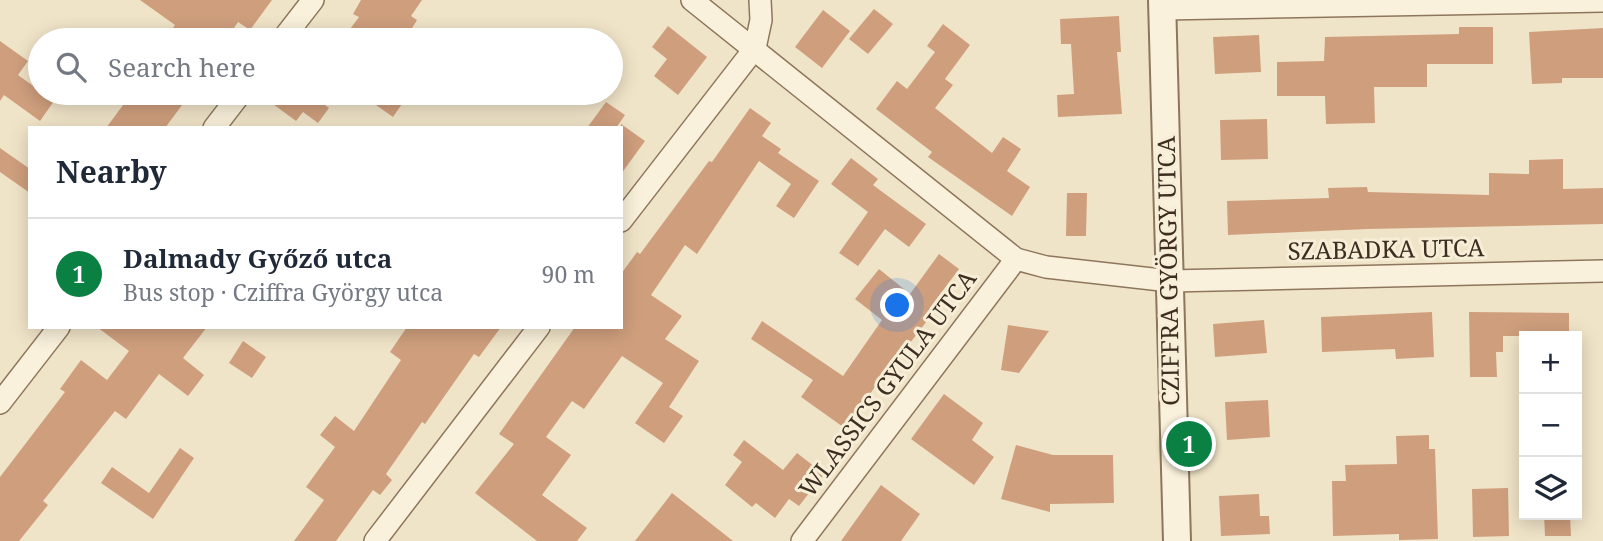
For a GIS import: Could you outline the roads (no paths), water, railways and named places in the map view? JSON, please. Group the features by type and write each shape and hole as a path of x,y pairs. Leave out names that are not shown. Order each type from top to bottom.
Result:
{"street":[{"path":"291,28 313,0"},
{"path":"692,0 1016,259"},
{"path":"623,218 755,48 761,20 760,0"},
{"path":"1163,5 1603,1"},
{"name":"CZIFFRA GYÖRGY UTCA","path":"1163,5 1177,541"},
{"path":"216,126 232,105"},
{"name":"SZABADKA UTCA","path":"1016,259 1046,267 1170,281 1603,271"},
{"name":"WLASSICS GYULA UTCA","path":"802,541 1016,259"},
{"path":"0,403 57,329"},
{"path":"375,541 537,329"}],"place":[{"name":"Dalmady Győző utca","path":"1189,444"}]}
